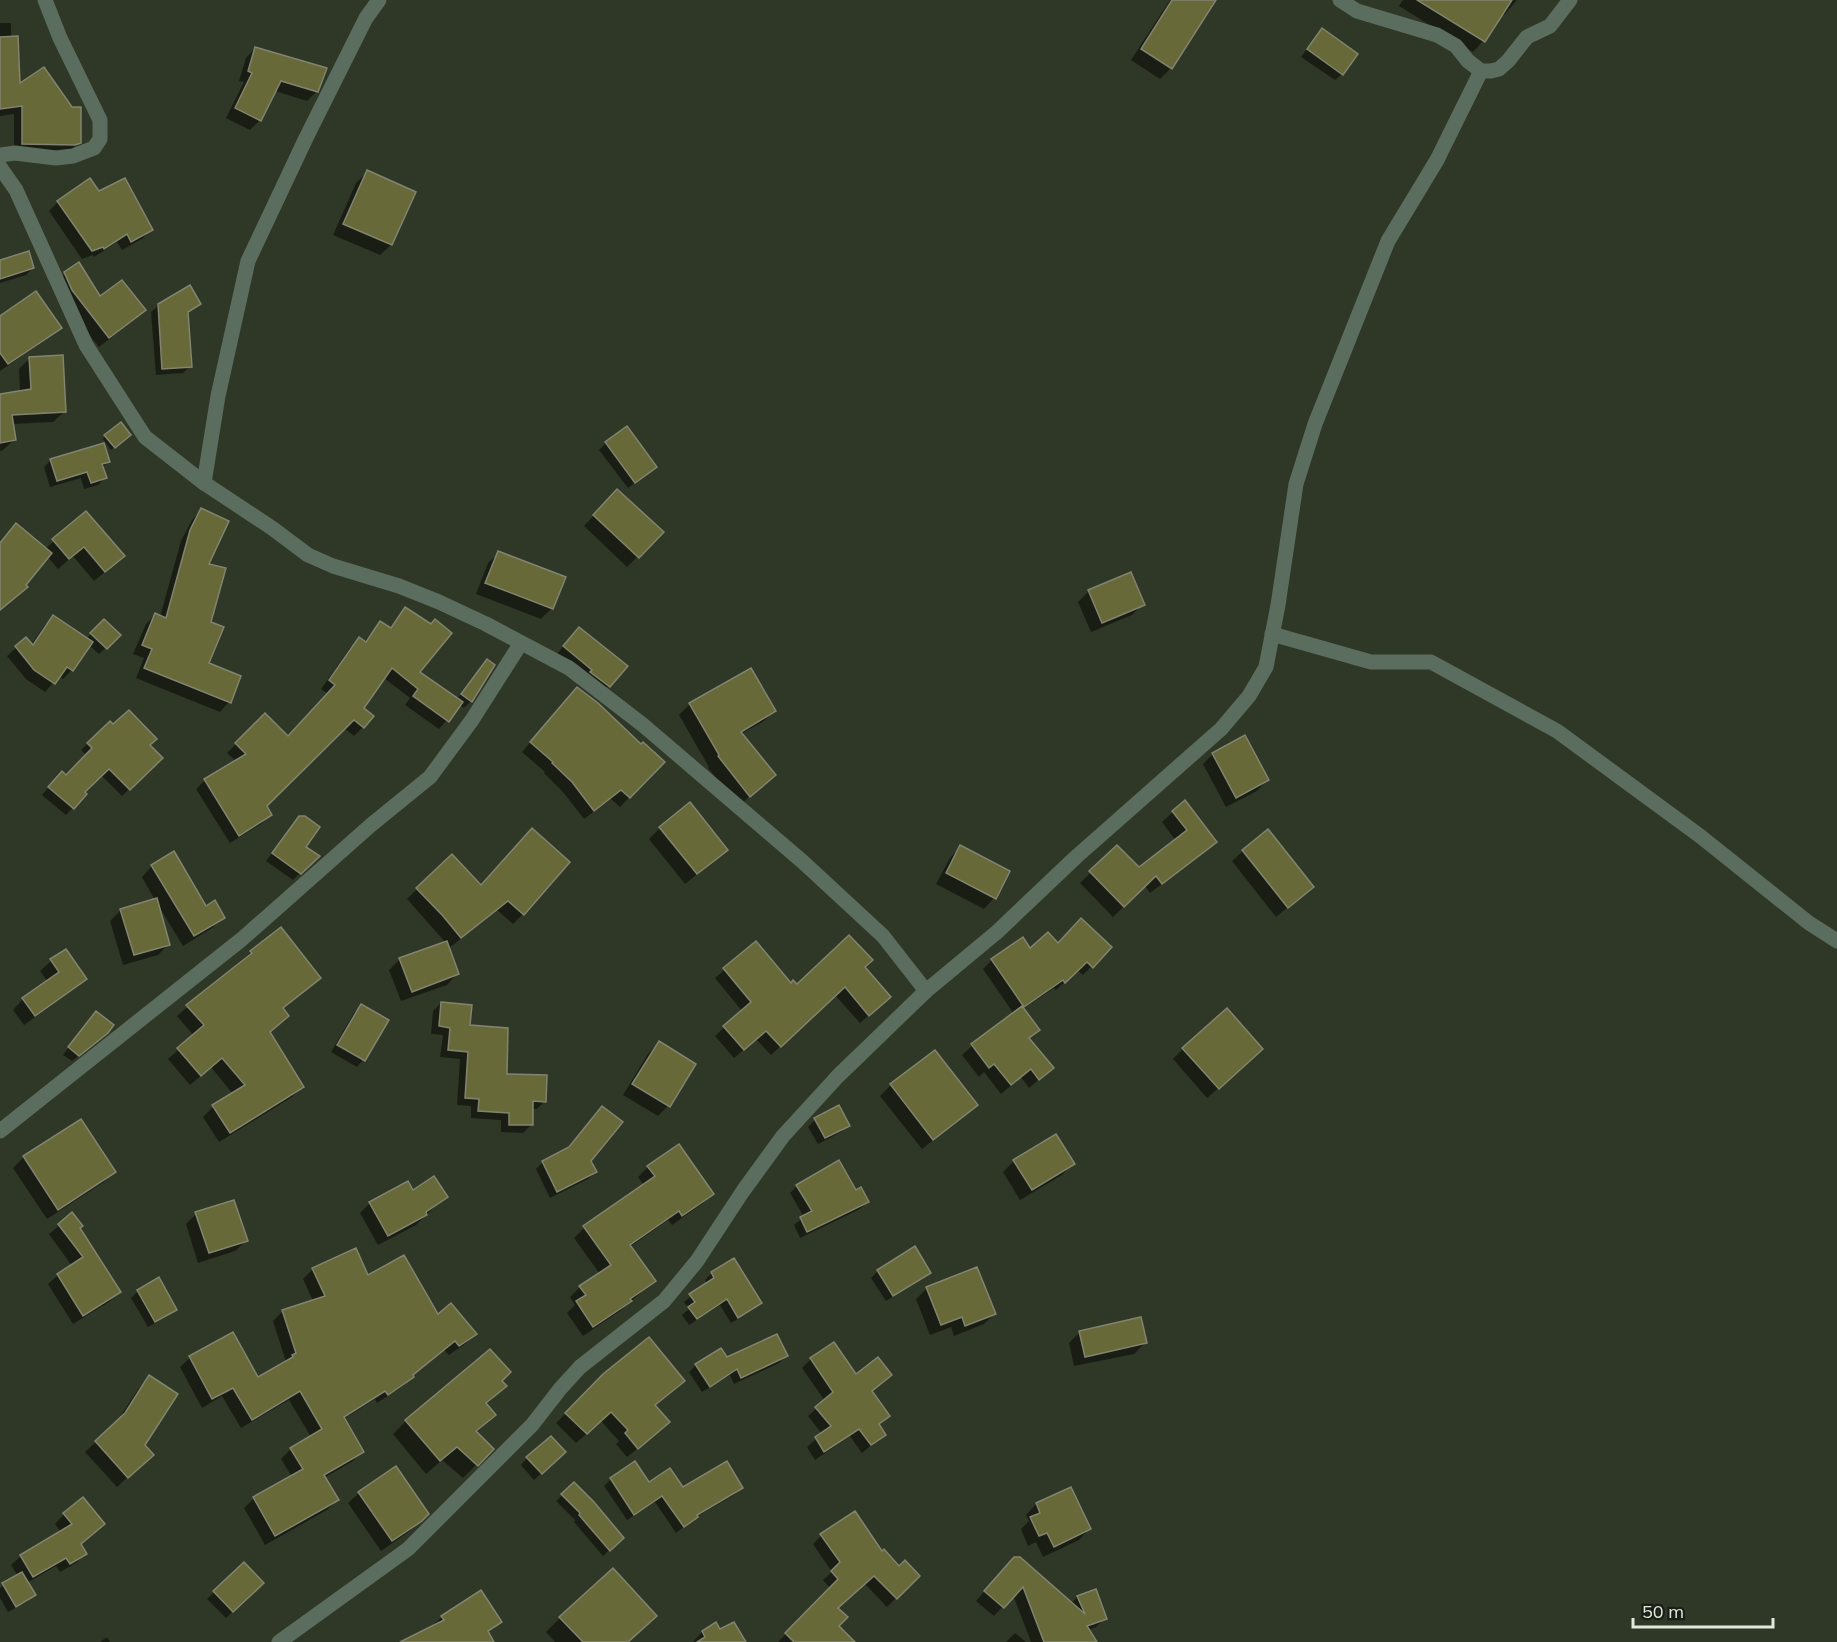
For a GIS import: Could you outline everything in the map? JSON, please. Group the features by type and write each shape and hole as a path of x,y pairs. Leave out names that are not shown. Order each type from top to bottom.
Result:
{"street":[{"path":"0,155 15,153 56,158 73,156 94,148 100,139 100,120 60,38 45,0"},
{"path":"204,483 218,396 248,261 366,18 379,0"},
{"path":"1340,0 1357,11 1437,35 1456,46 1468,61 1481,71 1498,69 1508,61 1527,37 1550,26 1570,0"},
{"path":"279,1642 408,1549 532,1425 580,1367 664,1301 697,1261 783,1136 838,1076 926,991 997,932 1076,857 1221,729 1249,696 1266,667 1296,484 1315,424 1388,241 1437,160 1481,71"},
{"path":"0,167 16,190 86,345 145,437 204,483 308,555 333,566 399,586 439,602 569,669 644,725 795,855 884,936 926,991"},
{"path":"1272,634 1371,662 1431,662 1557,731 1700,836 1809,923 1837,941"},
{"path":"0,1131 242,939 371,825 430,777 472,720 521,643"}],"building":[{"path":"1172,0 1216,0 1172,69 1141,49"},
{"path":"1417,0 1512,0 1485,42"},
{"path":"1322,28 1358,54 1343,75 1307,49"},
{"path":"18,36 20,83 44,67 72,107 81,107 81,143 75,145 22,144 22,106 0,109 0,37"},
{"path":"255,47 327,68 318,92 281,81 261,121 235,108 252,73 248,71"},
{"path":"367,170 416,192 392,245 343,224"},
{"path":"90,178 99,191 125,178 153,230 131,242 127,234 104,249 103,247 92,251 57,201"},
{"path":"29,251 34,268 0,279 0,260"},
{"path":"79,262 100,296 122,280 146,310 109,338 72,290 64,272"},
{"path":"190,285 201,304 188,312 192,367 162,369 158,304"},
{"path":"36,291 62,328 8,364 0,353 0,316"},
{"path":"63,355 66,412 12,415 16,440 0,443 0,394 31,389 29,357"},
{"path":"121,422 131,435 115,448 104,435"},
{"path":"627,426 657,467 635,483 605,442"},
{"path":"104,443 110,462 102,464 107,478 91,483 87,472 57,481 50,459"},
{"path":"617,489 664,532 639,558 593,515"},
{"path":"201,508 229,521 209,564 226,568 211,622 224,627 209,663 241,676 231,703 144,668 152,649 142,645 155,613 166,618 190,530"},
{"path":"86,511 125,556 105,572 84,547 69,559 52,539"},
{"path":"16,523 52,553 26,585 28,587 0,610 0,543"},
{"path":"498,551 566,577 553,609 485,583"},
{"path":"1131,572 1145,605 1102,623 1088,590"},
{"path":"405,607 431,624 435,619 452,633 420,672 463,702 449,722 413,696 418,689 392,668 364,708 374,716 364,728 354,720 267,806 272,815 239,836 204,779 246,754 235,743 265,713 288,736 335,685 329,680 359,637 366,642 380,621 391,628"},
{"path":"53,615 93,642 73,671 67,667 55,684 34,670 15,646 26,637 33,645"},
{"path":"104,619 121,635 107,649 90,633"},
{"path":"579,627 628,666 610,687 590,672 592,670 563,646"},
{"path":"487,659 495,665 472,702 461,694"},
{"path":"751,668 776,711 741,732 776,775 750,797 718,756 689,703"},
{"path":"577,687 598,703 641,744 643,742 665,762 630,798 621,790 594,811 572,782 530,742"},
{"path":"129,710 157,739 150,745 163,758 130,790 109,769 85,792 87,794 74,809 48,787 62,771 66,775 92,748 87,743 110,721 113,724"},
{"path":"1245,735 1269,780 1236,798 1212,753"},
{"path":"1185,800 1217,842 1162,884 1156,876 1124,907 1089,871 1117,845 1139,867 1187,830 1172,811"},
{"path":"690,802 728,850 697,874 659,827"},
{"path":"299,816 305,816 320,827 306,847 320,856 301,874 272,853"},
{"path":"532,828 570,862 524,915 508,901 461,938 416,888 452,854 481,885"},
{"path":"1268,829 1314,887 1288,908 1242,850"},
{"path":"960,845 1010,871 996,899 946,873"},
{"path":"174,851 206,906 215,900 225,918 194,936 151,865"},
{"path":"157,898 170,945 134,955 120,909"},
{"path":"1081,918 1112,947 1093,968 1087,962 1065,983 1063,980 1024,1007 991,959 1023,937 1030,948 1048,932 1058,943"},
{"path":"281,927 321,978 283,1008 289,1016 270,1032 304,1087 230,1133 212,1105 245,1085 222,1058 201,1076 177,1048 204,1025 186,1005"},
{"path":"849,935 873,960 865,967 891,997 869,1016 845,987 781,1047 766,1031 744,1050 723,1026 751,1002 723,968 756,941 791,983 793,980 797,984"},
{"path":"447,941 459,974 412,992 399,958"},
{"path":"66,949 87,979 35,1016 22,998 59,972 50,959"},
{"path":"441,1002 472,1005 470,1025 508,1028 507,1074 547,1075 546,1102 533,1101 533,1125 509,1125 509,1113 478,1111 479,1099 465,1098 468,1052 448,1050 450,1028 439,1026"},
{"path":"361,1004 389,1020 365,1061 337,1045"},
{"path":"1022,1006 1040,1030 1029,1038 1054,1068 1039,1080 1031,1069 1011,1085 994,1064 989,1068 971,1044"},
{"path":"1227,1008 1263,1049 1219,1089 1182,1048"},
{"path":"96,1011 114,1025 108,1033 79,1056 68,1047"},
{"path":"659,1041 696,1064 670,1107 632,1084"},
{"path":"935,1050 978,1105 933,1140 890,1084"},
{"path":"839,1105 850,1126 825,1138 814,1118"},
{"path":"602,1106 623,1122 591,1161 597,1172 557,1192 542,1161 569,1147"},
{"path":"81,1119 116,1172 58,1210 23,1156"},
{"path":"1056,1134 1075,1164 1032,1190 1013,1160"},
{"path":"679,1144 714,1194 682,1216 679,1211 630,1245 656,1281 630,1299 632,1301 593,1327 576,1301 586,1295 579,1286 611,1265 583,1226 655,1176 647,1166"},
{"path":"839,1160 856,1190 861,1187 869,1202 807,1232 800,1217 812,1211 796,1185"},
{"path":"434,1176 448,1197 426,1212 427,1215 388,1236 369,1202 408,1181 413,1190"},
{"path":"234,1200 248,1241 209,1253 195,1212"},
{"path":"72,1212 83,1226 80,1228 121,1292 83,1316 57,1274 83,1257 58,1224"},
{"path":"915,1246 931,1273 893,1296 877,1270"},
{"path":"356,1248 368,1275 404,1255 438,1314 451,1303 477,1334 459,1346 455,1341 413,1375 414,1377 388,1395 385,1391 344,1417 364,1452 324,1475 339,1500 275,1536 253,1497 303,1469 290,1448 322,1429 300,1391 252,1420 233,1388 212,1399 189,1356 233,1332 258,1377 293,1357 292,1355 296,1353 282,1310 325,1296 312,1268"},
{"path":"734,1258 762,1303 738,1318 727,1299 697,1319 688,1307 695,1302 689,1294 714,1278 711,1272"},
{"path":"977,1267 996,1314 965,1326 962,1317 941,1325 926,1287"},
{"path":"159,1277 177,1310 155,1322 137,1290"},
{"path":"1141,1317 1147,1343 1085,1357 1079,1331"},
{"path":"777,1334 788,1356 741,1378 737,1369 710,1387 695,1364 721,1348 727,1357"},
{"path":"649,1337 685,1381 655,1405 670,1422 638,1449 625,1433 628,1430 611,1412 587,1434 565,1413 603,1374"},
{"path":"834,1342 856,1374 878,1357 892,1375 872,1391 890,1416 879,1424 886,1435 871,1445 859,1429 824,1452 815,1437 831,1426 815,1407 833,1392 810,1358"},
{"path":"490,1349 511,1372 502,1381 507,1386 486,1403 496,1415 476,1431 494,1449 478,1466 457,1447 440,1461 405,1420"},
{"path":"149,1375 178,1394 145,1445 154,1455 128,1478 95,1441 125,1413"},
{"path":"551,1436 566,1452 542,1474 526,1457"},
{"path":"635,1461 649,1482 670,1468 683,1487 727,1461 743,1488 697,1515 698,1517 684,1527 662,1496 634,1515 610,1478"},
{"path":"396,1466 429,1514 392,1541 358,1492"},
{"path":"574,1482 624,1538 610,1551 579,1515 580,1513 561,1494"},
{"path":"1071,1487 1091,1529 1054,1547 1047,1533 1039,1536 1030,1517 1040,1513 1036,1503"},
{"path":"83,1497 105,1524 81,1544 87,1554 70,1564 66,1558 33,1577 20,1555 72,1524 63,1513"},
{"path":"855,1511 882,1551 884,1549 899,1566 905,1560 920,1576 897,1599 874,1576 838,1608 848,1617 839,1626 855,1642 794,1642 785,1633 838,1579 831,1571 840,1562 820,1534"},
{"path":"1014,1557 1020,1557 1085,1614 1077,1596 1096,1589 1107,1619 1087,1626 1097,1642 1044,1642 1023,1587 1004,1608 984,1591"},
{"path":"244,1562 264,1583 233,1612 213,1591"},
{"path":"613,1568 657,1616 628,1642 583,1642 559,1617"},
{"path":"22,1572 36,1595 16,1607 2,1583"},
{"path":"481,1590 502,1622 488,1631 494,1642 400,1642 444,1620 441,1616"},
{"path":"716,1622 720,1629 734,1622 746,1642 697,1642 705,1637 702,1631"}]}
